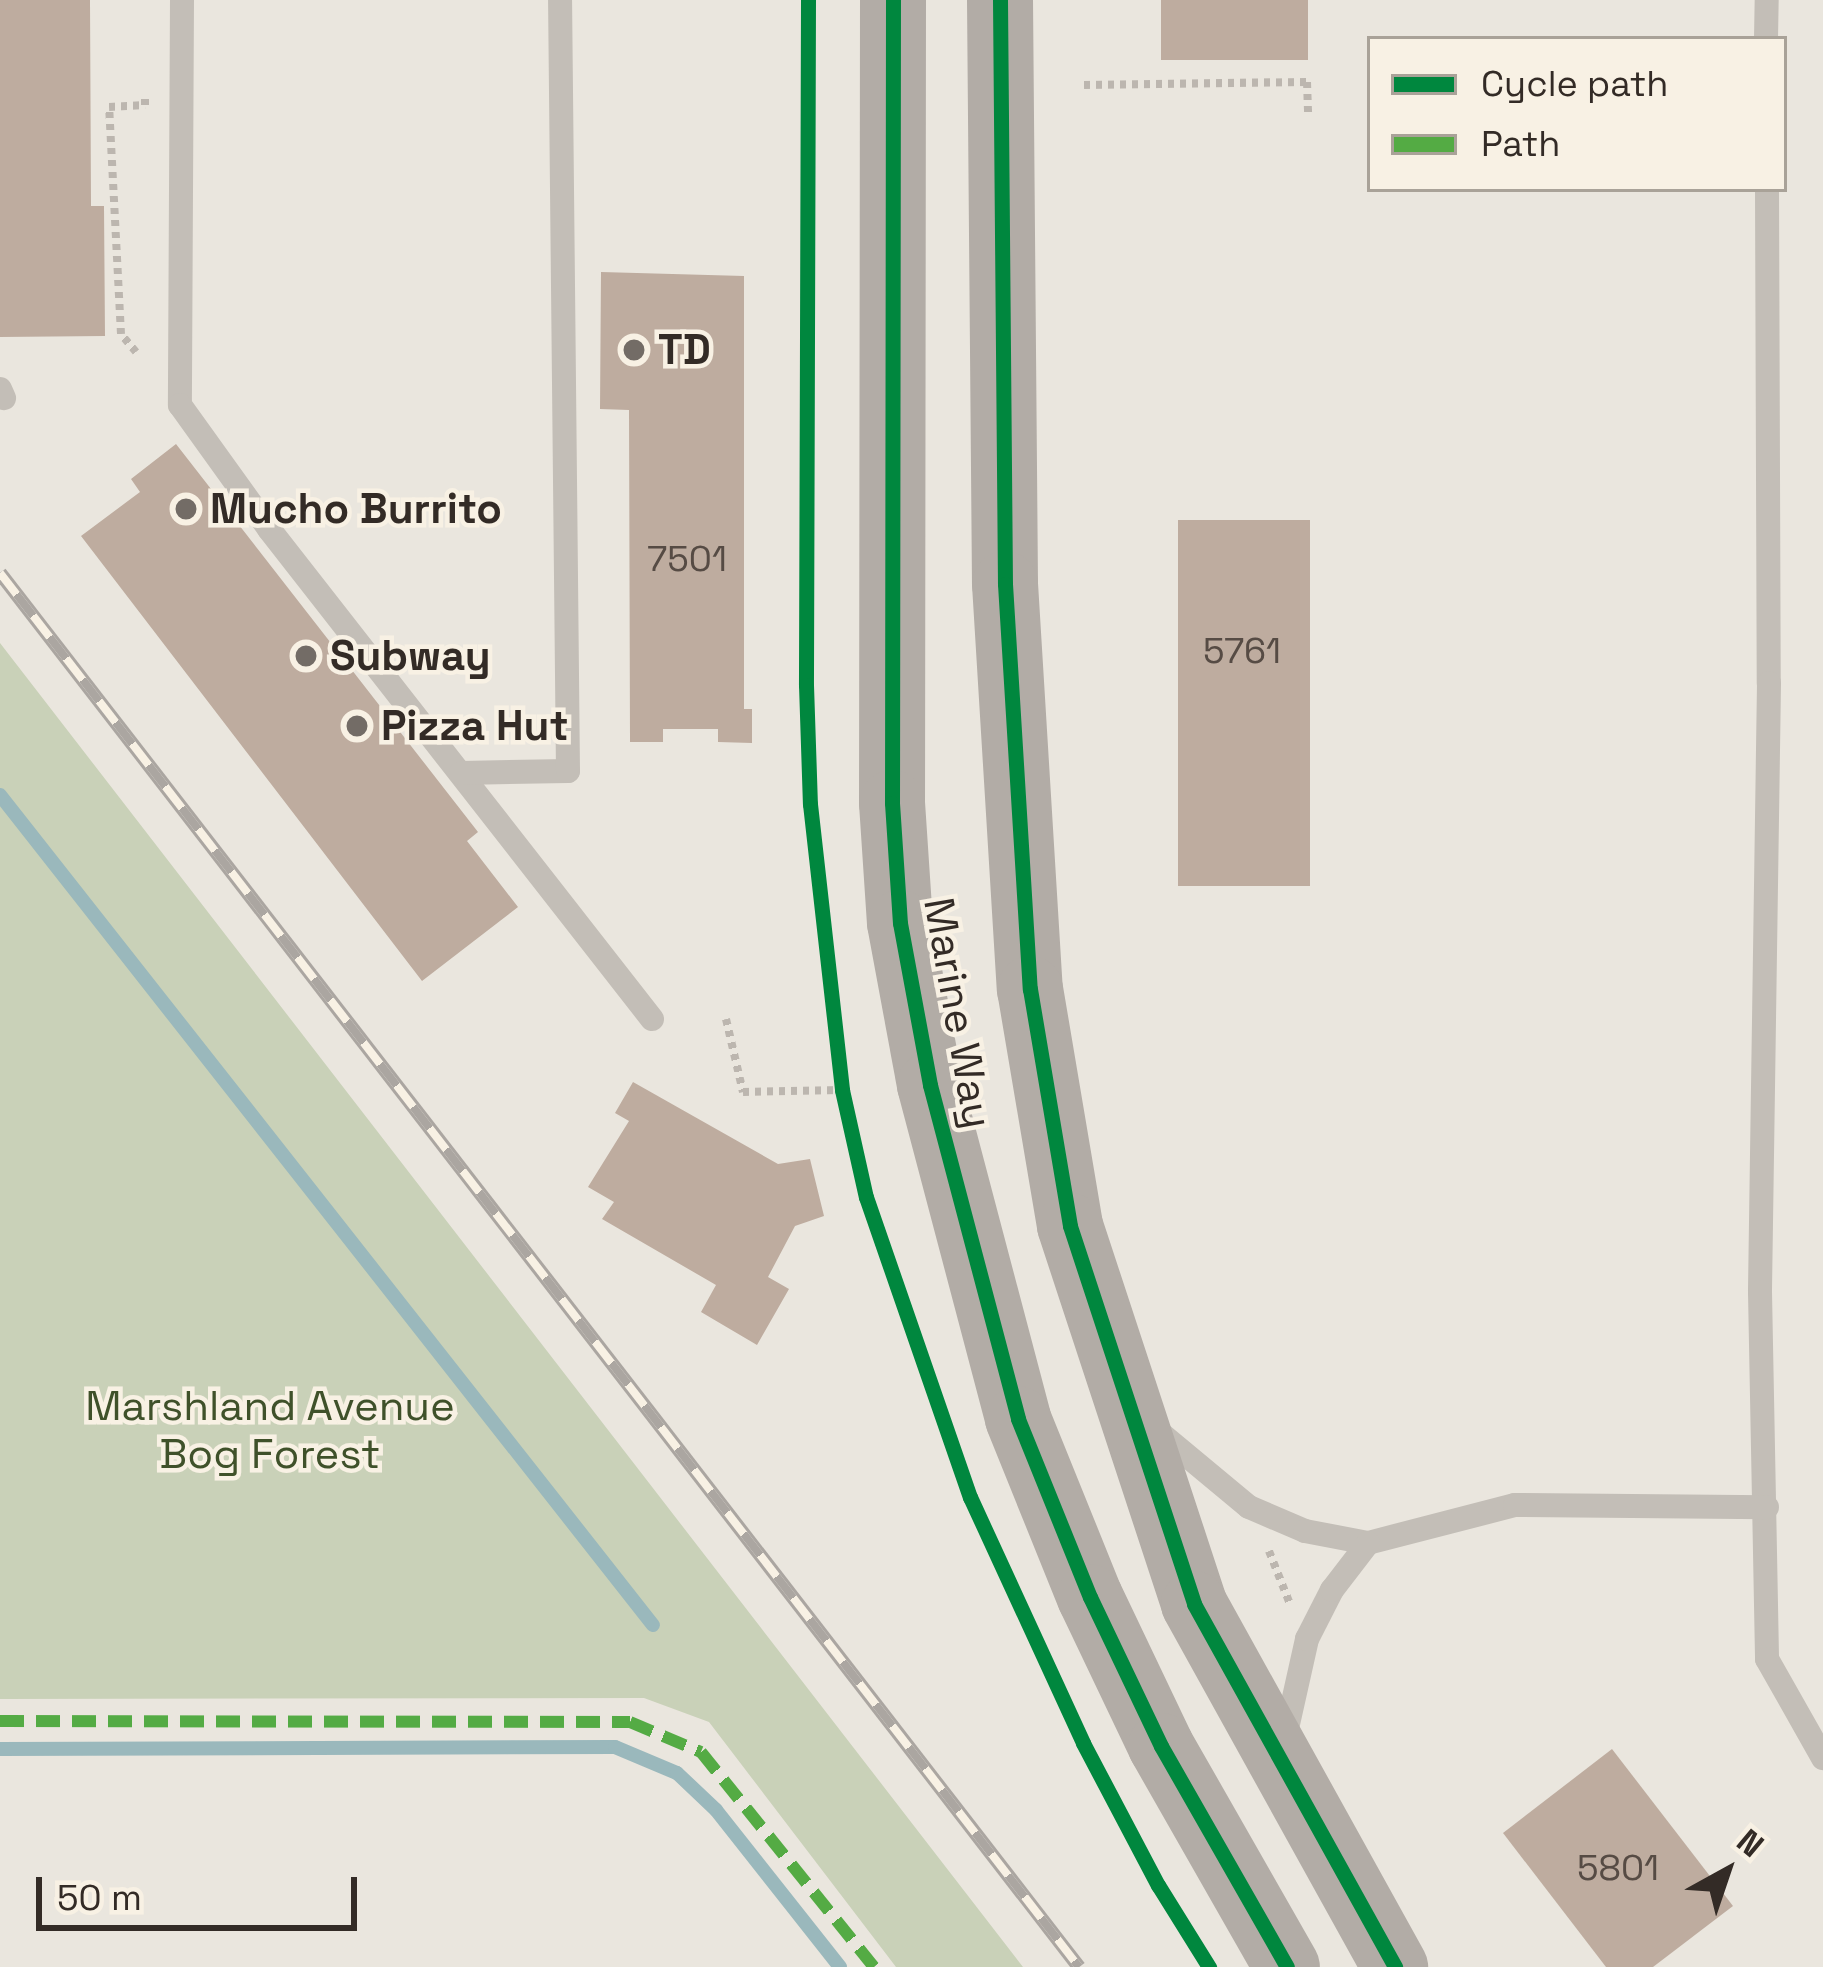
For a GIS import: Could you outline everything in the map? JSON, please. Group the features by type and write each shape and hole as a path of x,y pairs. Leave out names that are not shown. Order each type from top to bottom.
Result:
{"main road":[{"name":"Marine Way","path":"893,0 892,803 900,923 930,1084 1018,1419 1090,1597 1162,1746 1287,1967"},
{"name":"Marine Way","path":"1000,0 1005,584 1030,989 1070,1226 1194,1604 1279,1765 1395,1967"}],"lane":[{"path":"182,0 180,405 268,529 652,1019"},
{"path":"461,773 568,770 560,0"},
{"path":"1766,36 1767,0"},
{"path":"1767,192 1768,706 1760,1292 1767,1659 1823,1758"},
{"path":"1128,1407 1249,1507 1305,1531 1368,1543 1515,1505 1767,1508"},
{"path":"1279,1765 1307,1639 1332,1590 1368,1543"}],"path":[{"path":"1084,85 1307,82 1308,114"},
{"path":"136,352 121,334 109,106 146,104 146,84"},
{"path":"726,1019 742,1092 842,1090"},
{"path":"839,1068 847,1111"},
{"path":"1262,1536 1292,1611"}],"green space":[{"name":"Marshland Avenue Bog Forest","path":"0,643 1023,1967 896,1967 709,1722 644,1698 0,1699"}],"building":[{"path":"0,0 90,0 91,206 104,206 105,336 0,337"},
{"path":"1161,0 1308,0 1308,60 1161,60"},
{"path":"601,272 744,276 744,709 752,709 752,743 718,742 718,729 663,729 663,742 630,742 629,410 600,409"},
{"path":"176,444 478,832 467,841 518,907 422,981 81,536 140,492 131,479"},
{"path":"1178,520 1310,520 1310,886 1178,886"},
{"path":"633,1082 778,1164 810,1159 824,1216 795,1226 768,1277 789,1289 757,1345 701,1312 716,1285 602,1219 614,1202 588,1187 629,1121 615,1113"},
{"path":"1612,1749 1733,1906 1653,1967 1606,1967 1503,1833"}],"waterway":[{"path":"0,795 653,1625"},
{"path":"0,1749 615,1747 677,1773 716,1810 840,1967"}],"railway":[{"path":"0,573 1079,1967"}],"marked path":[{"path":"0,1721 630,1722 701,1752 874,1967"}],"cycle path":[{"path":"808,0 806,685 810,804 842,1090 866,1197 970,1497 1083,1743 1158,1885 1209,1967"},
{"path":"893,0 892,803 900,923 930,1085 1018,1419 1090,1597 1161,1746 1287,1967"},
{"path":"1000,0 1005,584 1030,989 1070,1226 1194,1604 1395,1967"}],"place":[{"name":"TD","path":"634,350"},
{"name":"Mucho Burrito","path":"186,509"},
{"name":"Subway","path":"306,656"},
{"name":"Pizza Hut","path":"357,726"}]}
